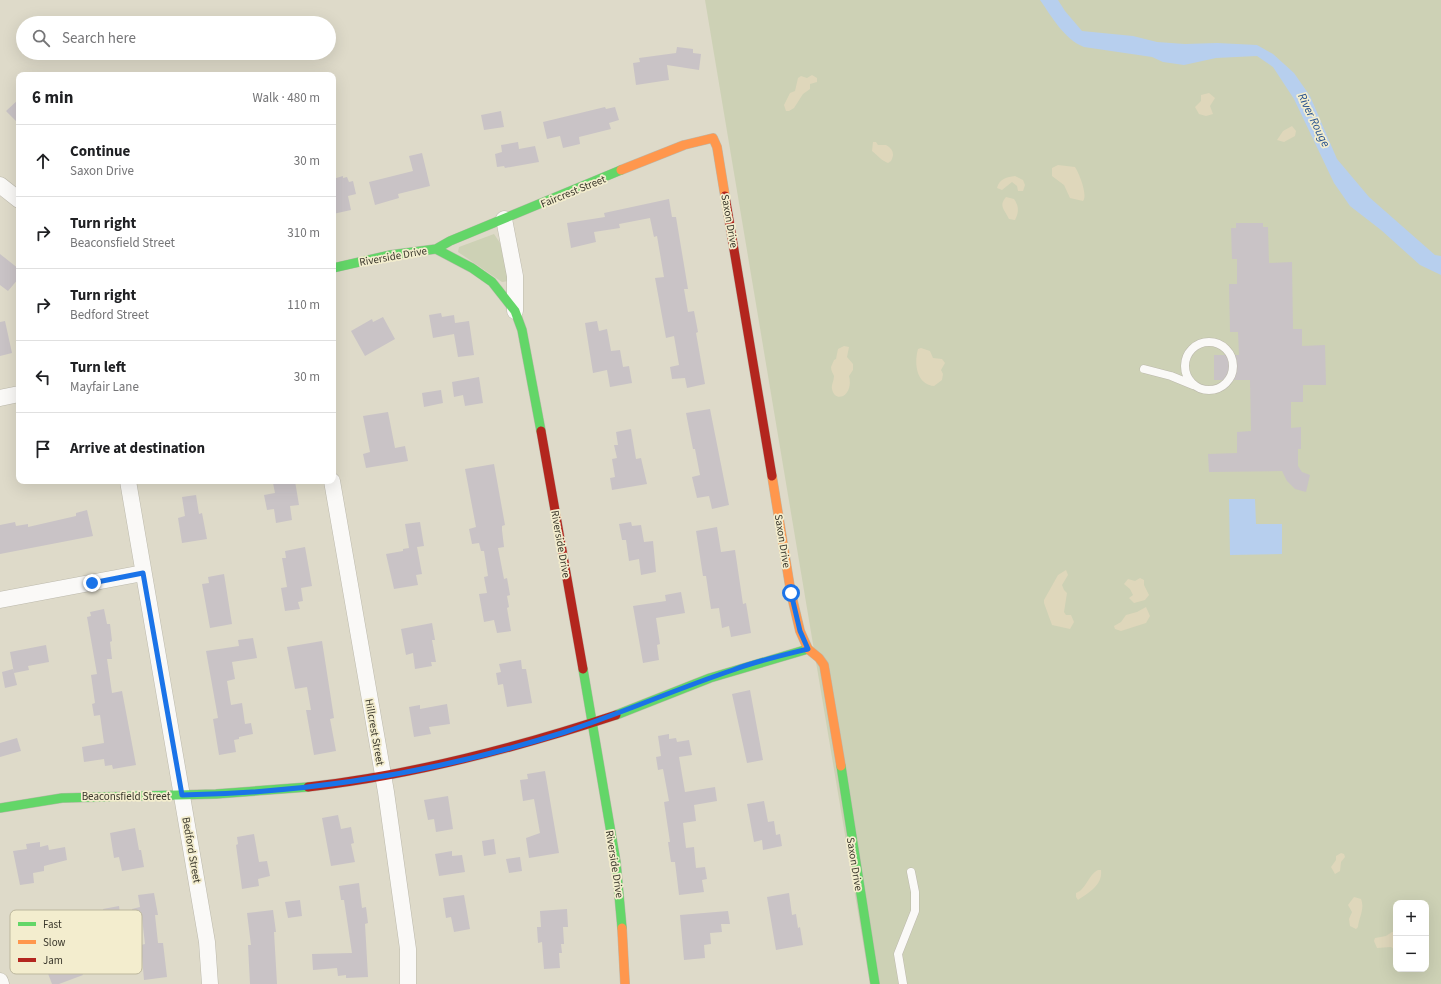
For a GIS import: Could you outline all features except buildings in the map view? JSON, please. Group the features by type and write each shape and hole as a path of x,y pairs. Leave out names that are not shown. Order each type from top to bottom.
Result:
{"street":[{"name":"Faircrest Street","path":"436,249 450,241 684,145 713,138"},
{"name":"Saxon Drive","path":"713,138 717,148 733,240 791,593 800,631 808,649 821,662 827,677 875,984"},
{"path":"0,186 16,198"},
{"path":"504,219 515,276 515,311"},
{"name":"Riverside Drive","path":"336,267 390,255 436,249 472,268 492,282 504,295 515,311 522,330 533,389 620,893 625,984"},
{"path":"0,398 16,395"},
{"name":"Bedford Street","path":"128,484 207,942 210,984"},
{"name":"Hillcrest Street","path":"333,484 383,776 408,949 408,984"},
{"path":"0,600 143,573"},
{"name":"Beaconsfield Street","path":"0,808 57,797 182,795 284,789 383,776 506,749 591,723 734,669 808,649"}],"lane":[{"path":"1144,369 1171,376 1196,386 1211,390 1225,384 1230,378 1233,363 1231,356 1220,345 1204,343 1191,351 1185,365 1190,380 1196,386"},
{"path":"902,984 898,954 915,911 915,892 911,872"}],"green space":[{"path":"705,0 1441,0 1441,984 870,984"},
{"path":"494,234 500,243 509,281 502,282 458,252 459,247"}],"sand":[{"path":"812,75 817,78 817,82 810,84 810,89 803,94 794,108 786,111 784,105 790,93 795,91 798,78 801,76 807,78"},
{"path":"1209,93 1215,98 1210,106 1213,114 1206,116 1199,114 1195,107 1201,101 1201,95"},
{"path":"1292,126 1296,131 1295,136 1284,142 1277,140 1283,131"},
{"path":"873,142 876,142 878,145 886,145 890,148 893,152 891,161 888,163 886,162 872,151"},
{"path":"1058,165 1075,167 1084,189 1083,201 1070,198 1064,185 1052,176 1052,168"},
{"path":"1015,176 1023,180 1025,185 1023,191 1018,191 1017,186 1012,182 1002,190 997,188 1001,181"},
{"path":"1006,197 1014,199 1017,204 1018,212 1015,220 1009,219 1002,206"},
{"path":"844,346 849,347 847,357 853,364 853,370 849,376 849,389 844,396 840,397 834,394 832,389 834,376 831,367 836,359 838,349"},
{"path":"921,348 930,351 933,358 942,359 945,363 941,370 943,374 942,380 934,386 923,381 918,372 916,360 918,349"},
{"path":"1066,570 1068,575 1062,585 1067,593 1064,612 1066,615 1071,615 1074,622 1070,629 1052,625 1044,603 1044,600 1058,575"},
{"path":"1140,578 1144,580 1144,585 1149,595 1145,600 1134,603 1129,598 1133,595 1130,589 1124,584 1128,579 1135,581"},
{"path":"1146,607 1150,616 1146,623 1121,631 1115,629 1114,626 1121,622 1126,615 1137,612"},
{"path":"1341,853 1344,854 1345,857 1341,862 1340,871 1335,874 1331,867 1336,860 1336,856"},
{"path":"1098,870 1101,870 1100,880 1094,888 1078,900 1076,893 1082,889 1092,875"},
{"path":"1354,897 1361,899 1362,903 1358,927 1356,929 1350,926 1349,919 1352,912 1348,905"},
{"path":"1393,932 1393,949 1391,947 1377,948 1374,941 1375,938 1386,936"}],"water":[{"name":"River Rouge","path":"1040,0 1058,0 1082,31 1133,36 1157,42 1257,45 1273,54 1294,73 1310,96 1337,159 1369,197 1435,255 1441,256 1441,275 1420,265 1381,230 1350,206 1334,183 1294,99 1273,67 1257,56 1216,58 1184,65 1163,62 1152,57 1084,47 1070,39 1064,33"},
{"path":"1229,499 1255,499 1256,524 1282,524 1282,554 1230,555"}],"traffic: fast":[{"path":"436,249 450,241 621,170"},
{"path":"336,267 390,255 436,249 472,268 492,282 515,311 522,330 541,431"},
{"path":"616,715 710,678 808,649"},
{"path":"583,669 616,862 622,928"},
{"path":"841,766 875,984"},
{"path":"0,808 62,798 216,794 308,787"}],"traffic: slow":[{"path":"621,170 684,145 713,138 717,147 725,196"},
{"path":"772,476 791,593 800,631 808,649 819,658 824,665 841,766"},
{"path":"622,928 625,984"}],"traffic: jam":[{"path":"725,196 772,476"},
{"path":"541,431 583,669"},
{"path":"308,787 348,782 426,768 503,749 616,715"}],"route":[{"path":"92,583 143,573 182,795 235,794 324,785 400,773 506,749 620,714 734,669 808,649 800,631 791,593"}]}
